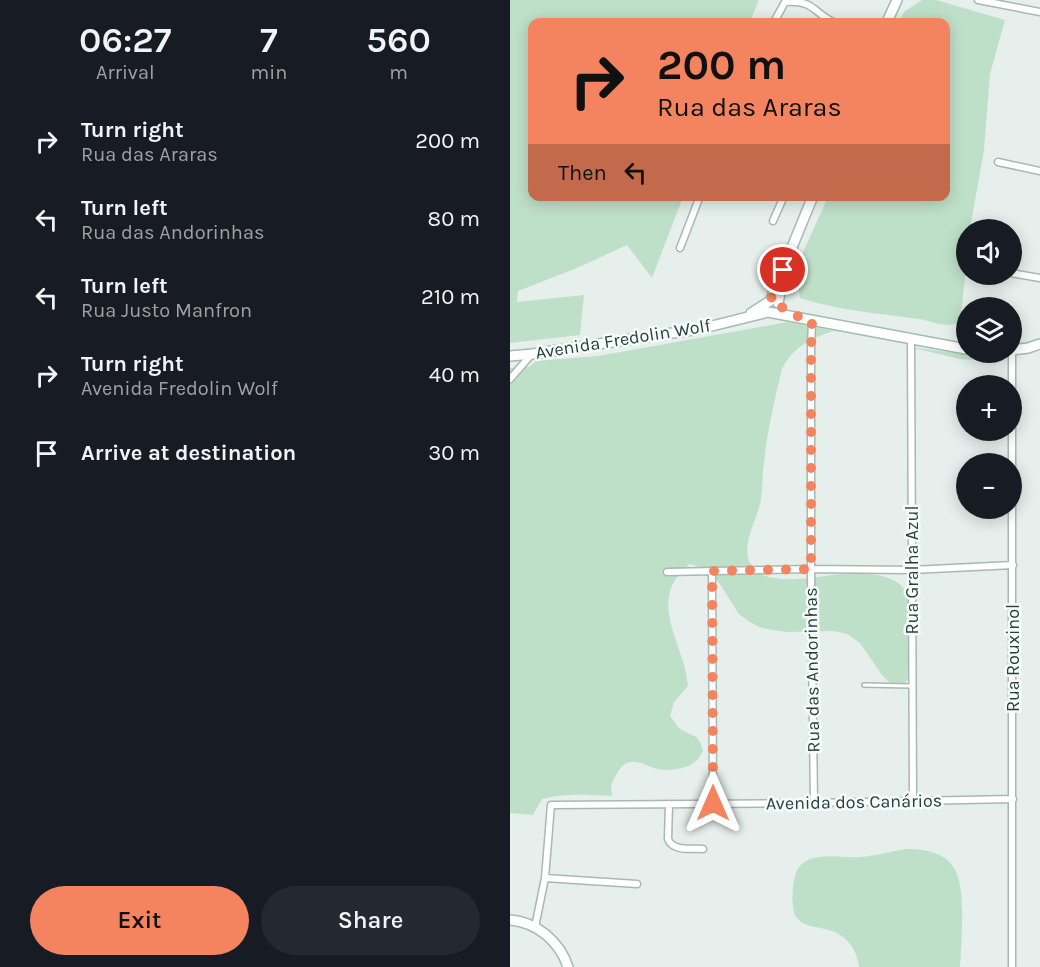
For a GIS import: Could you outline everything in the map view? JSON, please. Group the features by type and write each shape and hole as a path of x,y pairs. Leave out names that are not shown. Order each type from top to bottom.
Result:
{"main road":[{"path":"889,18 897,0"},
{"path":"811,201 789,255 773,306 812,321 956,347"},
{"name":"Avenida Fredolin Wolf","path":"510,356 693,330 736,320 773,306"},
{"path":"1022,349 1040,344"},
{"path":"510,920 535,927 556,943 568,967"}],"street":[{"path":"776,18 785,2 795,0 803,1 814,7 826,18"},
{"path":"978,0 1040,12"},
{"path":"999,162 1040,171"},
{"path":"680,248 698,201"},
{"path":"773,221 782,201"},
{"path":"1022,275 1040,278"},
{"name":"Rua das Andorinhas","path":"812,321 811,569 814,803"},
{"name":"Rua Gralha Azul","path":"910,339 914,800"},
{"path":"510,379 532,354"},
{"name":"Rua Rouxinol","path":"1012,363 1012,967"},
{"path":"667,572 811,569 912,570 1012,565"},
{"path":"712,571 713,803"},
{"name":"Avenida dos Canários","path":"545,878 551,805 1013,799"},
{"path":"669,804 668,839 670,844 676,848 703,849"},
{"path":"535,927 545,878 637,884"}],"lane":[{"path":"864,685 913,686"}],"green space":[{"path":"510,0 758,0 752,18 528,18 528,201 681,201 652,278 627,245 518,291 517,302 584,295 580,335 510,343"},
{"path":"922,0 936,0 1005,20 990,74 984,150 972,219 956,219 956,285 964,285 963,297 956,297 956,322 950,325 845,309 800,298 796,274 826,201 950,201 950,18 901,18 904,12"},
{"path":"788,322 834,331 797,349 782,369 767,439 761,499 747,546 749,561 755,570 765,576 778,579 872,574 899,583 907,596 909,611 911,668 908,678 899,687 891,684 860,643 847,634 833,631 788,632 759,627 739,614 714,575 690,564 677,578 670,592 668,607 688,686 674,702 670,716 679,728 699,740 703,751 699,757 689,766 671,770 630,762 622,767 611,785 612,796 551,797 542,799 533,815 510,813 510,368 529,367 536,361 598,356"},
{"path":"900,345 956,353 956,358"},
{"path":"906,849 937,854 954,868 961,890 962,904 960,967 859,967 853,948 844,938 832,931 805,924 796,917 792,899 793,884 799,867 805,862 822,857 872,856"}],"route":[{"path":"713,803 712,571 811,569 812,321 798,317 776,302 770,301 783,270"}]}
